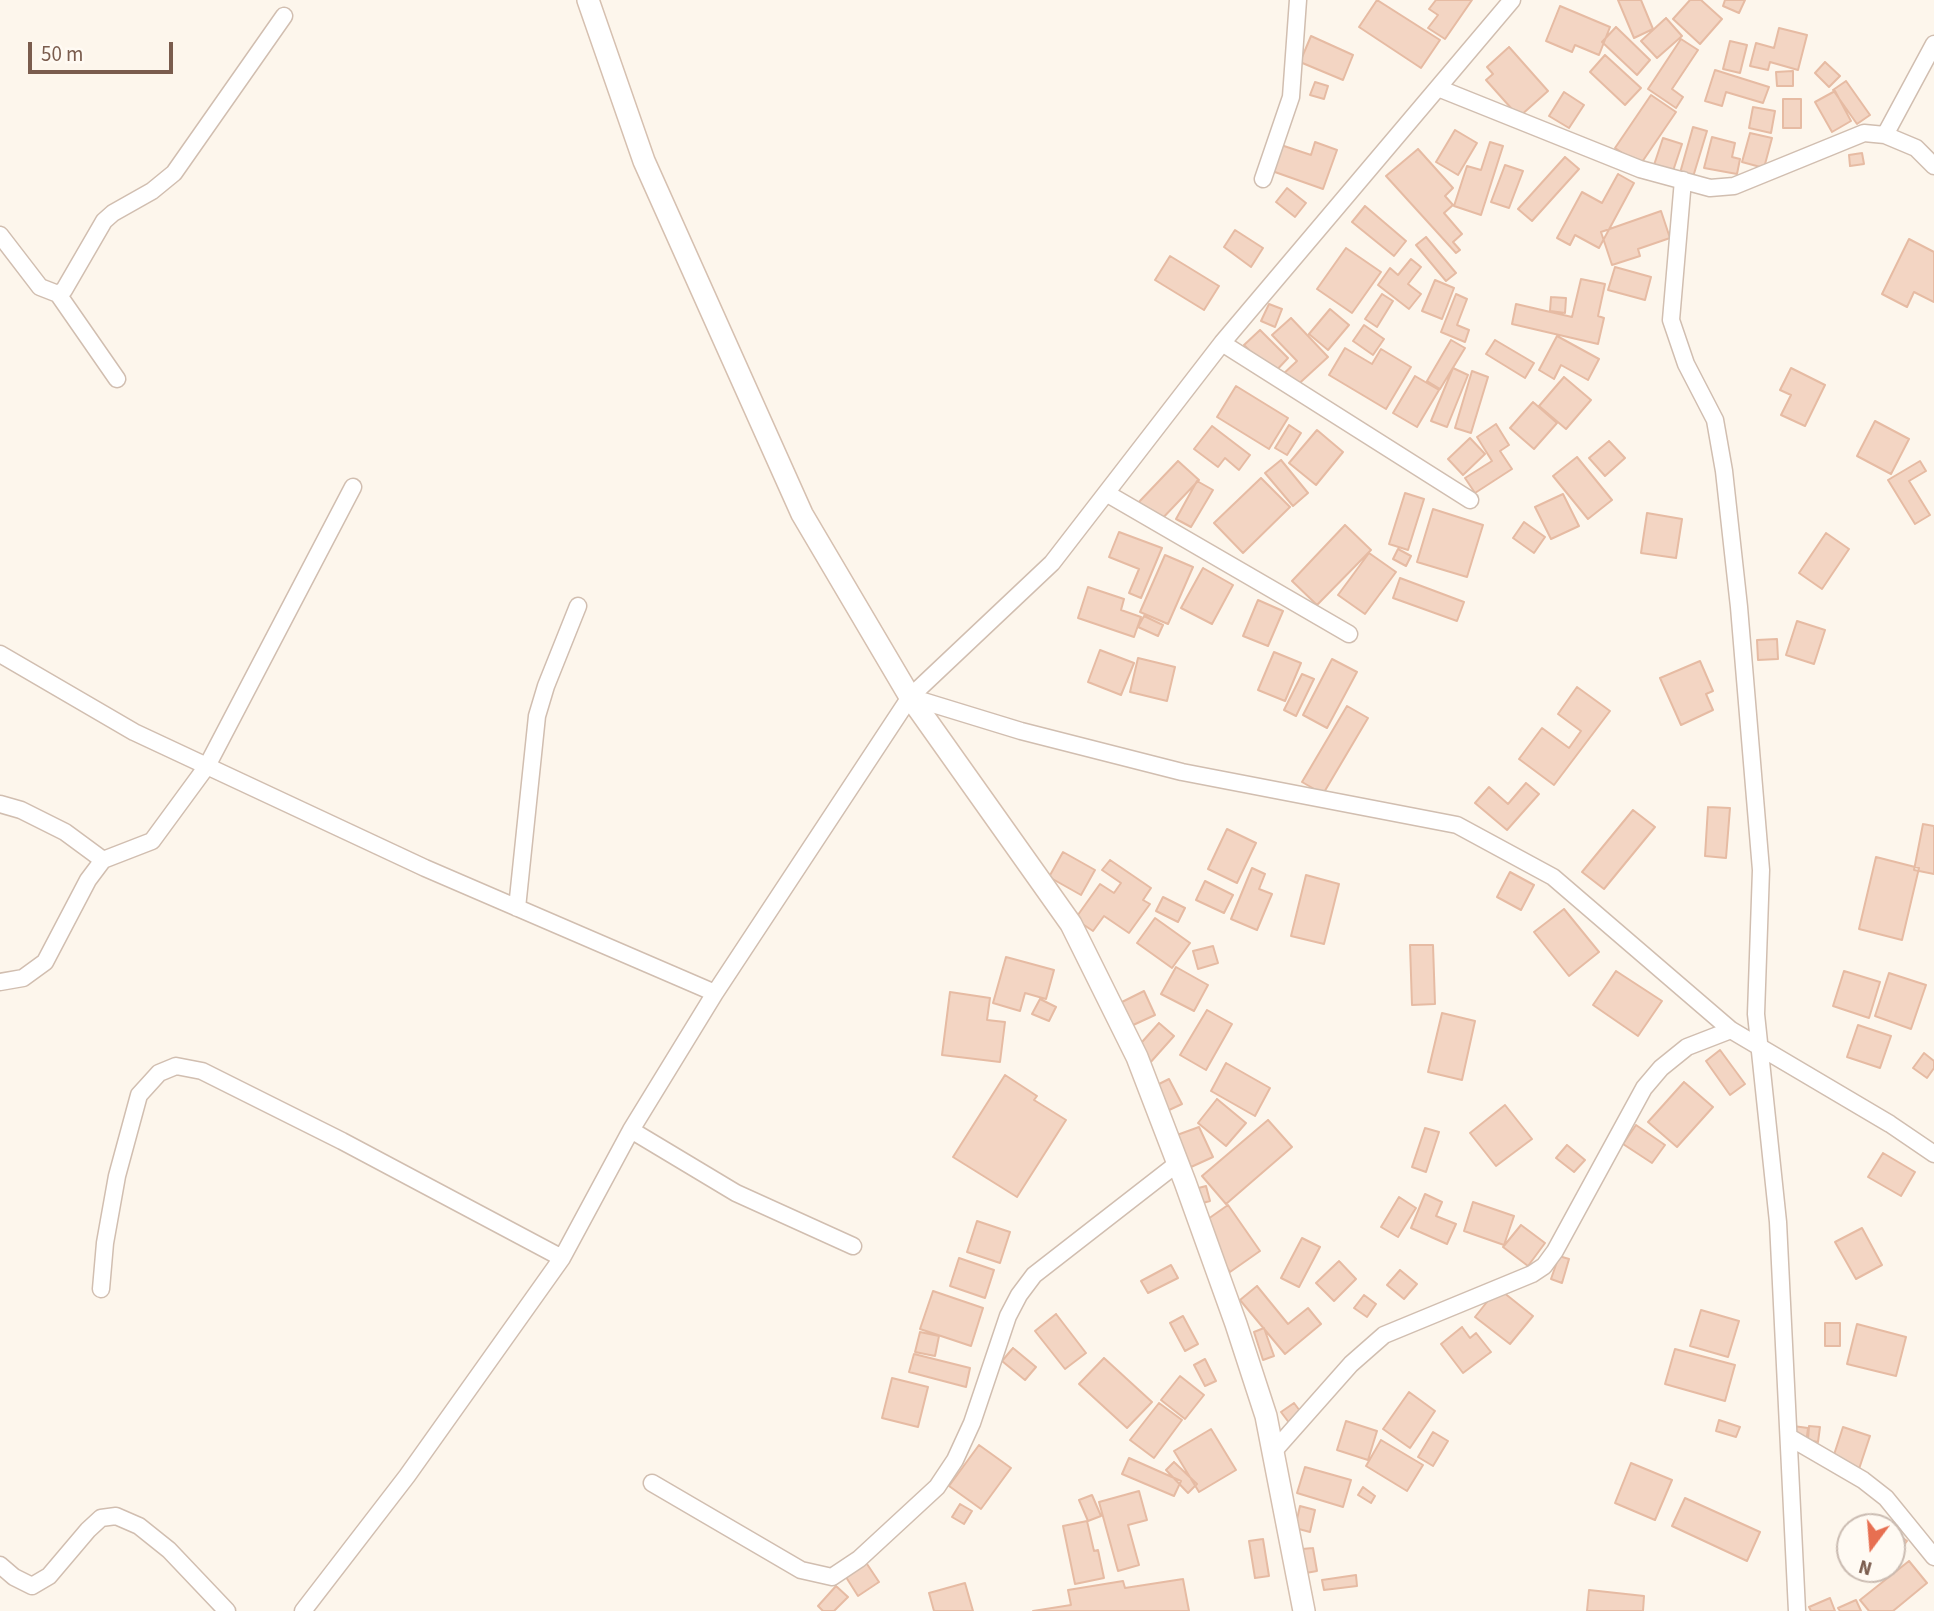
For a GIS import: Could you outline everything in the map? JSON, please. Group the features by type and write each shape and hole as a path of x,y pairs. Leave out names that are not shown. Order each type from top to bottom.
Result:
{"street":[{"path":"588,0 644,161 797,502 910,697 1071,924 1137,1057 1178,1163 1266,1416 1304,1611"},
{"path":"1264,179 1291,97 1298,0"},
{"path":"303,1611 407,1476 562,1258 631,1130 715,993 910,697 1052,563 1222,343 1511,0"},
{"path":"0,235 40,287 58,294 64,290 104,221 152,191 174,173 284,16"},
{"path":"1885,135 1934,44"},
{"path":"1438,88 1640,169 1710,188 1734,186 1864,133 1885,135 1916,148 1934,166"},
{"path":"1683,180 1671,320 1686,364 1715,420 1724,471 1739,607 1761,870 1756,1014 1778,1222 1797,1611"},
{"path":"58,294 117,379"},
{"path":"1222,343 1470,500"},
{"path":"0,982 23,978 45,962 88,880 103,860 152,841 207,766 353,487"},
{"path":"1106,493 1349,634"},
{"path":"517,908 537,716 546,685 578,606"},
{"path":"0,654 134,733 425,868 715,993"},
{"path":"910,697 1021,731 1182,772 1458,825 1553,877 1731,1030 1890,1124 1934,1154"},
{"path":"0,804 51,824 103,860"},
{"path":"1273,1452 1351,1364 1384,1335 1532,1274 1544,1266 1555,1251 1644,1088 1661,1068 1687,1047 1731,1030"},
{"path":"101,1289 105,1243 117,1176 139,1095 159,1073 176,1066 202,1071 342,1141 562,1258"},
{"path":"631,1130 736,1194 853,1246"},
{"path":"652,1483 801,1570 832,1577 859,1559 937,1487 955,1461 972,1423 1008,1316 1034,1275 1178,1163"},
{"path":"1789,1437 1863,1480 1886,1498 1934,1557"},
{"path":"0,1565 14,1577 32,1586 49,1576 101,1518 116,1516 139,1526 169,1550 227,1611"}],"building":[{"path":"1377,0 1440,40 1421,68 1359,27"},
{"path":"1436,0 1472,0 1445,39 1428,28 1438,15 1429,9"},
{"path":"1618,0 1641,0 1653,29 1634,38"},
{"path":"1690,0 1701,0 1722,19 1700,44 1673,19"},
{"path":"1725,0 1745,0 1739,13 1723,6"},
{"path":"1560,6 1610,27 1599,55 1575,45 1572,52 1546,41"},
{"path":"1666,18 1682,36 1657,58 1641,41"},
{"path":"1616,27 1650,60 1637,75 1602,42"},
{"path":"1779,28 1807,35 1798,70 1770,62 1768,70 1750,66 1756,43 1774,48"},
{"path":"1311,36 1353,55 1343,80 1300,62"},
{"path":"1681,39 1698,50 1672,89 1683,97 1676,108 1648,89"},
{"path":"1730,41 1747,45 1740,73 1723,69"},
{"path":"1509,47 1548,91 1519,117 1486,80 1493,74 1487,67"},
{"path":"1605,55 1641,88 1625,105 1590,72"},
{"path":"1825,62 1840,76 1829,87 1815,73"},
{"path":"1715,70 1769,87 1763,103 1726,92 1722,106 1705,101"},
{"path":"1793,71 1793,86 1777,86 1776,72"},
{"path":"1846,81 1870,115 1857,124 1833,90"},
{"path":"1315,82 1328,86 1324,99 1310,95"},
{"path":"1835,91 1851,121 1832,132 1815,102"},
{"path":"1564,92 1584,105 1569,128 1549,116"},
{"path":"1651,95 1676,112 1640,165 1615,148"},
{"path":"1783,99 1801,99 1801,128 1783,128"},
{"path":"1753,107 1775,111 1771,133 1749,128"},
{"path":"1693,127 1707,131 1693,177 1680,173"},
{"path":"1455,130 1477,143 1458,175 1436,162"},
{"path":"1750,133 1772,138 1764,168 1742,162"},
{"path":"1712,137 1735,143 1732,157 1740,159 1737,174 1704,168"},
{"path":"1663,138 1682,144 1673,171 1654,165"},
{"path":"1315,142 1337,150 1323,189 1272,171 1281,145 1311,155"},
{"path":"1490,142 1503,146 1481,215 1454,206 1467,166 1481,170"},
{"path":"1418,149 1453,188 1445,196 1453,205 1444,213 1462,234 1453,242 1460,250 1456,253 1386,176"},
{"path":"1862,153 1864,164 1850,166 1849,155"},
{"path":"1565,157 1579,169 1532,221 1518,209"},
{"path":"1505,165 1523,171 1509,208 1491,202"},
{"path":"1618,174 1634,183 1599,248 1575,235 1570,245 1557,238 1582,192 1602,203"},
{"path":"1287,188 1306,203 1295,217 1276,202"},
{"path":"1365,206 1406,241 1394,256 1352,222"},
{"path":"1661,211 1670,238 1638,249 1640,256 1612,265 1601,232"},
{"path":"1235,230 1263,248 1251,267 1224,247"},
{"path":"1426,237 1456,273 1446,281 1416,245"},
{"path":"1909,239 1934,252 1934,302 1914,292 1907,307 1882,294"},
{"path":"1346,248 1381,272 1352,313 1317,289"},
{"path":"1170,256 1219,286 1204,310 1155,280"},
{"path":"1411,259 1421,267 1408,284 1421,294 1409,309 1378,285 1390,268 1398,275"},
{"path":"1615,267 1651,277 1645,300 1608,290"},
{"path":"1581,279 1605,284 1598,316 1604,318 1598,344 1512,324 1516,304 1572,317"},
{"path":"1435,280 1454,288 1442,319 1422,311"},
{"path":"1382,294 1393,301 1377,327 1365,319"},
{"path":"1456,294 1467,299 1457,325 1469,330 1465,342 1441,332"},
{"path":"1551,297 1566,298 1565,313 1550,311"},
{"path":"1269,304 1282,309 1275,327 1261,321"},
{"path":"1330,309 1349,325 1328,350 1309,334"},
{"path":"1291,318 1328,357 1292,390 1280,377 1297,361 1272,335"},
{"path":"1364,325 1384,339 1373,355 1353,341"},
{"path":"1260,330 1288,358 1273,374 1244,345"},
{"path":"1557,336 1599,359 1588,380 1561,365 1554,379 1539,370"},
{"path":"1451,340 1465,348 1440,389 1427,381"},
{"path":"1495,340 1534,363 1525,378 1486,354"},
{"path":"1345,348 1372,364 1381,349 1411,367 1386,409 1329,375"},
{"path":"1453,368 1468,375 1447,427 1431,421"},
{"path":"1791,368 1825,385 1805,426 1781,415 1791,395 1780,390"},
{"path":"1472,371 1488,377 1471,433 1455,428"},
{"path":"1415,376 1439,390 1417,427 1393,413"},
{"path":"1564,377 1591,400 1566,429 1539,406"},
{"path":"1236,386 1288,418 1269,449 1217,417"},
{"path":"1533,402 1557,423 1534,449 1510,428"},
{"path":"1875,421 1909,439 1891,474 1857,456"},
{"path":"1496,424 1509,445 1500,451 1512,469 1475,493 1465,478 1492,461 1477,437"},
{"path":"1289,425 1301,433 1287,455 1275,448"},
{"path":"1212,426 1250,455 1239,470 1225,458 1218,467 1194,449"},
{"path":"1317,430 1343,452 1316,485 1289,463"},
{"path":"1470,438 1485,454 1463,475 1448,459"},
{"path":"1609,441 1625,458 1605,476 1589,458"},
{"path":"1577,457 1612,500 1588,519 1553,476"},
{"path":"1281,460 1308,493 1293,506 1265,473"},
{"path":"1178,461 1199,480 1158,523 1138,503"},
{"path":"1920,461 1926,471 1909,481 1930,515 1915,524 1888,480"},
{"path":"1261,478 1290,507 1243,553 1214,523"},
{"path":"1197,481 1213,490 1191,527 1176,519"},
{"path":"1405,493 1424,499 1408,550 1389,544"},
{"path":"1563,494 1579,526 1551,539 1535,507"},
{"path":"1433,509 1483,525 1467,577 1417,562"},
{"path":"1647,513 1682,519 1676,558 1641,553"},
{"path":"1524,522 1545,537 1534,553 1513,538"},
{"path":"1345,525 1371,550 1317,605 1292,581"},
{"path":"1119,532 1162,548 1141,598 1129,593 1139,569 1109,557"},
{"path":"1826,533 1849,549 1822,589 1799,573"},
{"path":"1398,549 1411,556 1406,566 1393,559"},
{"path":"1369,553 1396,572 1365,614 1338,595"},
{"path":"1165,555 1193,567 1168,624 1140,612"},
{"path":"1203,568 1233,585 1212,624 1181,608"},
{"path":"1400,578 1464,602 1457,621 1393,598"},
{"path":"1088,587 1124,599 1121,610 1141,617 1134,637 1078,618"},
{"path":"1258,600 1283,611 1268,646 1243,636"},
{"path":"1144,616 1163,625 1158,636 1138,627"},
{"path":"1797,621 1825,630 1814,664 1786,655"},
{"path":"1777,639 1778,659 1758,660 1757,640"},
{"path":"1100,650 1134,663 1121,695 1088,682"},
{"path":"1274,652 1301,663 1285,701 1258,690"},
{"path":"1138,658 1175,667 1167,701 1130,692"},
{"path":"1332,659 1357,672 1327,728 1303,715"},
{"path":"1700,661 1713,691 1706,694 1713,710 1681,725 1660,678"},
{"path":"1302,674 1314,679 1296,716 1284,710"},
{"path":"1577,687 1610,711 1554,785 1519,759 1542,728 1569,748 1581,731 1558,714"},
{"path":"1347,706 1368,718 1323,794 1302,782"},
{"path":"1526,783 1539,794 1507,830 1475,803 1489,787 1508,804"},
{"path":"1708,807 1730,808 1726,858 1705,856"},
{"path":"1633,810 1655,827 1604,889 1582,872"},
{"path":"1923,824 1934,826 1934,874 1914,870"},
{"path":"1227,829 1256,843 1237,883 1208,869"},
{"path":"1063,852 1095,870 1081,895 1049,877"},
{"path":"1876,857 1919,868 1902,940 1859,929"},
{"path":"1110,860 1151,888 1143,900 1150,904 1129,933 1104,916 1093,931 1075,919 1100,884 1114,893 1121,883 1102,870"},
{"path":"1252,868 1265,874 1259,889 1272,894 1257,930 1231,919"},
{"path":"1510,872 1534,885 1521,910 1497,897"},
{"path":"1306,875 1339,884 1324,944 1291,936"},
{"path":"1205,881 1233,895 1224,913 1196,900"},
{"path":"1163,897 1185,908 1178,922 1156,911"},
{"path":"1564,909 1599,952 1569,976 1534,932"},
{"path":"1155,918 1190,943 1172,968 1137,943"},
{"path":"1410,945 1433,945 1435,1004 1412,1005"},
{"path":"1213,946 1218,963 1198,969 1193,951"},
{"path":"1006,957 1054,970 1046,999 1025,993 1020,1011 993,1003"},
{"path":"1176,967 1208,985 1194,1011 1161,994"},
{"path":"1616,971 1662,1001 1638,1036 1593,1005"},
{"path":"1844,971 1880,982 1869,1018 1833,1006"},
{"path":"1889,973 1926,985 1911,1029 1875,1016"},
{"path":"1144,991 1155,1015 1131,1026 1120,1003"},
{"path":"950,992 990,998 987,1020 1005,1022 1000,1062 942,1055"},
{"path":"1040,999 1056,1007 1049,1021 1032,1014"},
{"path":"1207,1010 1232,1024 1206,1070 1180,1055"},
{"path":"1442,1013 1475,1021 1462,1080 1428,1072"},
{"path":"1159,1023 1174,1036 1149,1064 1134,1051"},
{"path":"1858,1025 1891,1036 1880,1068 1847,1057"},
{"path":"1720,1050 1745,1084 1730,1095 1706,1061"},
{"path":"1924,1053 1934,1061 1934,1068 1927,1078 1913,1068"},
{"path":"1226,1063 1270,1088 1255,1116 1211,1091"},
{"path":"1005,1075 1037,1096 1034,1100 1066,1120 1017,1197 953,1157"},
{"path":"1169,1079 1182,1104 1167,1111 1155,1086"},
{"path":"1684,1082 1713,1107 1677,1147 1648,1122"},
{"path":"1217,1099 1246,1123 1226,1146 1198,1123"},
{"path":"1505,1105 1532,1139 1496,1166 1470,1133"},
{"path":"1268,1120 1292,1147 1226,1204 1202,1176"},
{"path":"1636,1125 1665,1145 1652,1163 1623,1144"},
{"path":"1199,1127 1213,1157 1191,1167 1177,1135"},
{"path":"1425,1128 1439,1132 1426,1172 1412,1167"},
{"path":"1567,1145 1585,1160 1574,1172 1556,1158"},
{"path":"1883,1153 1915,1172 1901,1196 1868,1177"},
{"path":"1206,1186 1210,1201 1195,1205 1191,1190"},
{"path":"1425,1194 1442,1202 1436,1216 1456,1224 1447,1244 1411,1228"},
{"path":"1399,1197 1416,1208 1398,1237 1381,1227"},
{"path":"1473,1202 1514,1216 1504,1245 1464,1231"},
{"path":"1228,1205 1260,1251 1230,1272 1198,1226"},
{"path":"977,1221 1010,1232 1000,1263 967,1252"},
{"path":"1521,1225 1545,1243 1528,1266 1503,1247"},
{"path":"1862,1228 1882,1265 1856,1279 1835,1242"},
{"path":"1302,1238 1320,1247 1299,1287 1281,1278"},
{"path":"1559,1256 1569,1259 1562,1283 1551,1279"},
{"path":"959,1258 994,1270 985,1298 950,1286"},
{"path":"1339,1261 1356,1279 1334,1301 1316,1283"},
{"path":"1171,1265 1178,1278 1148,1293 1141,1281"},
{"path":"1400,1270 1417,1284 1404,1299 1387,1285"},
{"path":"1257,1286 1288,1324 1308,1308 1321,1324 1285,1354 1240,1300"},
{"path":"1498,1288 1533,1316 1510,1344 1475,1317"},
{"path":"933,1291 983,1308 971,1346 920,1329"},
{"path":"1364,1295 1376,1304 1367,1317 1354,1308"},
{"path":"1701,1310 1739,1321 1728,1357 1690,1346"},
{"path":"1056,1314 1086,1353 1065,1369 1035,1331"},
{"path":"1183,1316 1198,1344 1185,1351 1170,1323"},
{"path":"1825,1323 1840,1323 1840,1346 1825,1346"},
{"path":"1857,1324 1906,1337 1896,1376 1847,1364"},
{"path":"1462,1327 1470,1338 1476,1333 1491,1352 1463,1373 1441,1344"},
{"path":"1264,1328 1274,1356 1263,1360 1254,1332"},
{"path":"920,1332 939,1336 935,1356 915,1352"},
{"path":"1013,1348 1036,1367 1025,1380 1002,1361"},
{"path":"1675,1349 1735,1365 1725,1401 1665,1384"},
{"path":"914,1354 970,1368 966,1387 909,1372"},
{"path":"1104,1358 1152,1402 1127,1428 1079,1384"},
{"path":"1205,1359 1216,1381 1205,1386 1194,1365"},
{"path":"1180,1376 1204,1395 1185,1419 1161,1400"},
{"path":"892,1378 928,1387 918,1427 882,1418"},
{"path":"1409,1392 1435,1411 1410,1448 1383,1429"},
{"path":"1159,1403 1182,1420 1154,1458 1130,1440"},
{"path":"1294,1403 1303,1415 1290,1424 1281,1412"},
{"path":"1719,1420 1740,1427 1736,1437 1716,1431"},
{"path":"1346,1421 1377,1431 1368,1460 1337,1450"},
{"path":"1793,1426 1808,1428 1806,1444 1790,1442"},
{"path":"1809,1426 1820,1427 1818,1442 1808,1440"},
{"path":"1843,1427 1870,1436 1857,1475 1830,1467"},
{"path":"1211,1429 1236,1470 1199,1492 1174,1451"},
{"path":"1433,1432 1448,1441 1433,1466 1418,1457"},
{"path":"1381,1440 1423,1465 1407,1491 1366,1466"},
{"path":"979,1445 1011,1468 981,1509 949,1486"},
{"path":"1129,1458 1181,1481 1174,1496 1122,1474"},
{"path":"1174,1462 1197,1484 1188,1493 1166,1470"},
{"path":"1631,1463 1672,1480 1655,1520 1615,1503"},
{"path":"1305,1467 1351,1480 1343,1507 1297,1493"},
{"path":"1363,1487 1375,1496 1371,1503 1358,1495"},
{"path":"1139,1491 1147,1520 1128,1525 1139,1565 1118,1571 1099,1502"},
{"path":"1092,1495 1101,1516 1088,1521 1079,1500"},
{"path":"1685,1498 1760,1532 1747,1561 1672,1526"},
{"path":"960,1504 972,1511 964,1524 952,1517"},
{"path":"1300,1506 1315,1510 1310,1532 1295,1528"},
{"path":"1087,1521 1094,1551 1098,1550 1104,1578 1075,1584 1063,1526"},
{"path":"1263,1539 1269,1576 1255,1578 1249,1541"},
{"path":"1313,1548 1317,1571 1306,1573 1302,1549"},
{"path":"865,1561 879,1582 858,1596 844,1574"},
{"path":"1909,1561 1927,1583 1893,1611 1869,1611 1860,1600 1881,1583 1906,1583 1906,1563"},
{"path":"1356,1575 1357,1586 1324,1590 1322,1580"},
{"path":"1183,1579 1189,1611 1033,1611 1071,1605 1068,1590 1123,1581 1125,1588"},
{"path":"965,1583 973,1611 934,1611 929,1593"},
{"path":"836,1586 848,1597 834,1611 823,1611 818,1606"},
{"path":"1589,1590 1644,1596 1643,1611 1587,1611"},
{"path":"1830,1598 1835,1611 1811,1611 1809,1607"},
{"path":"1856,1600 1861,1611 1840,1611 1838,1608"}]}
